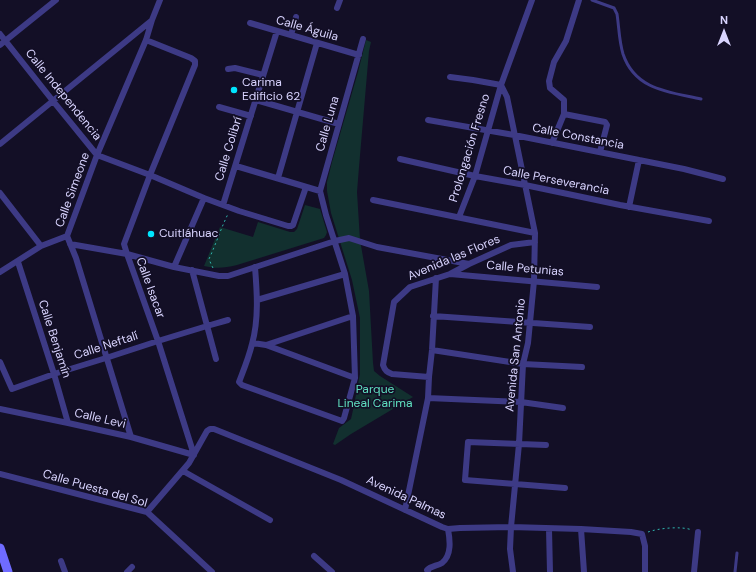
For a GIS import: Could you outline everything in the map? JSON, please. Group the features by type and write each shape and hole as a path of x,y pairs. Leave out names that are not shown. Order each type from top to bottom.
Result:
{"main road":[{"path":"0,548 8,572"}],"street":[{"path":"0,45 56,0"},
{"name":"Calle Simeone","path":"131,437 76,258 67,236 97,155 146,40 160,0"},
{"path":"338,8 340,0"},
{"name":"Prolongación Fresno","path":"459,217 475,176 501,85 532,0"},
{"path":"552,143 564,114 564,100 550,88 549,81 554,62 566,41 579,0"},
{"path":"291,35 296,17"},
{"path":"0,144 152,20"},
{"name":"Calle Águila","path":"250,23 359,55"},
{"name":"Calle Colibrí","path":"224,205 277,31"},
{"name":"Calle Independencia","path":"0,34 97,155 150,174 230,208 291,226 293,225 306,187"},
{"name":"Calle Luna","path":"253,343 239,382 242,386 338,419 342,420 344,418 355,378 353,316 345,274 320,191 363,39"},
{"name":"Calle Isacar","path":"146,40 195,61 195,65 150,174 124,244 158,341 194,455"},
{"path":"278,178 317,43"},
{"path":"228,70 231,68 240,68 263,75"},
{"path":"450,77 501,85"},
{"name":"Avenida San Antonio","path":"501,85 507,97 535,233 534,281 528,343 523,364 519,444 511,527 510,549 513,572"},
{"path":"256,100 339,124"},
{"path":"219,107 251,116"},
{"path":"564,114 605,122 607,125 600,152"},
{"name":"Calle Constancia","path":"428,120 600,152 684,169 723,179"},
{"name":"Calle Perseverancia","path":"400,159 475,176 629,207 708,221"},
{"path":"629,207 639,160"},
{"path":"236,166 320,191"},
{"path":"0,192 41,246"},
{"path":"174,267 204,198"},
{"path":"373,200 535,233"},
{"path":"0,272 41,246 67,236"},
{"path":"70,244 127,254 174,267 219,276 228,276 349,238 377,247 469,264"},
{"name":"Avenida las Flores","path":"429,377 392,374 387,372 383,365 394,302 410,286 450,274 511,245 535,242"},
{"name":"Calle Benjamín","path":"18,262 68,423"},
{"path":"255,267 257,300 253,343 266,345 355,378"},
{"path":"192,270 216,359"},
{"path":"257,300 345,274"},
{"name":"Calle Petunias","path":"450,274 597,287"},
{"path":"405,510 428,398 436,278"},
{"path":"266,345 353,316"},
{"path":"434,316 590,327"},
{"name":"Calle Neftalí","path":"0,362 12,388 228,320"},
{"path":"432,350 523,364 582,367"},
{"path":"428,398 521,402 563,408"},
{"name":"Calle Levi","path":"0,409 131,437 194,455"},
{"name":"Avenida Palmas","path":"194,455 207,431 214,429 341,480 448,529 511,527 581,529 642,534"},
{"path":"546,445 468,442 465,480 565,488"},
{"path":"147,512 183,471 194,455"},
{"path":"183,471 270,520"},
{"name":"Calle Puesta del Sol","path":"0,474 147,512 212,572"},
{"path":"427,571 442,562 447,555 450,547 448,529"},
{"path":"549,529 550,572"},
{"path":"581,529 584,572"},
{"path":"694,572 698,532"},
{"path":"642,534 645,546 645,572"},
{"path":"314,556 332,572"},
{"path":"61,561 65,572"}],"lane":[{"path":"592,0 614,8 617,14 623,54 634,74 641,81 660,90 701,99"},
{"path":"735,572 737,553"}],"path":[{"path":"212,274 214,268 209,259 230,208"},
{"path":"642,534 656,529 687,528 698,532"}],"green space":[{"name":"Parque Lineal Carima","path":"366,40 371,42 357,192 360,240 369,291 374,371 413,397 335,445 333,444 339,428 351,419 353,410 360,374 360,318 352,280 331,213 327,182"},
{"path":"305,205 320,209 327,232 324,238 237,265 220,268 204,266 220,227 253,237 258,222 294,232 297,229"}],"place":[{"name":"Carima Edificio 62","path":"234,90"},
{"name":"Cuitláhuac","path":"151,234"}]}
